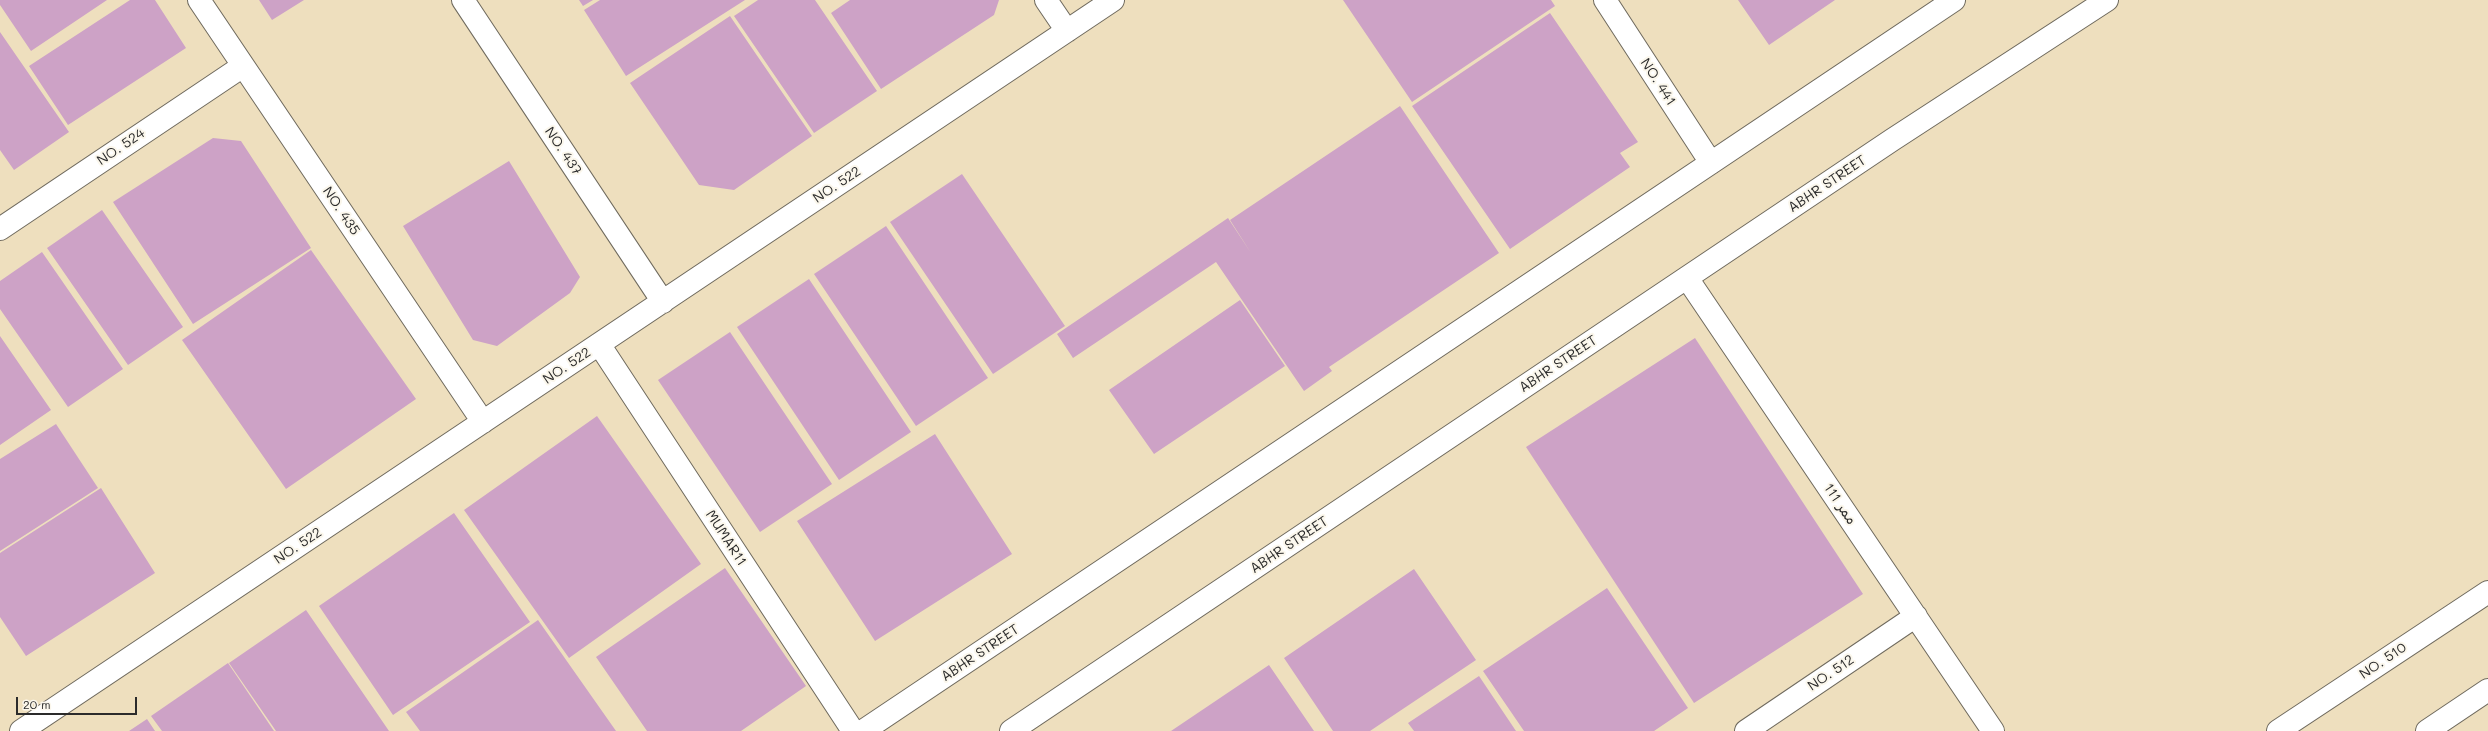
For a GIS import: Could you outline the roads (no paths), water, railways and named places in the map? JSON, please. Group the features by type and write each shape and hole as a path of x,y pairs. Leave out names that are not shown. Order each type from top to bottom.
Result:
{"street":[{"name":"NO. 435","path":"199,0 483,422"},
{"name":"NO. 437","path":"463,0 663,302"},
{"path":"1046,0 1067,31"},
{"name":"NO. 522","path":"22,731 1113,0"},
{"name":"NO. 441","path":"1605,0 1712,163"},
{"name":"ABHR STREET","path":"863,731 1954,0"},
{"name":"ABHR STREET","path":"1011,731 1688,278 2107,0"},
{"name":"NO. 524","path":"0,229 243,66"},
{"name":"ممر 111","path":"1688,278 1993,731"},
{"name":"MUMAR11","path":"599,344 853,731"},
{"name":"NO. 510","path":"2278,731 2488,592"},
{"name":"NO. 512","path":"1746,731 1916,616"},
{"path":"2427,731 2488,690"}]}
